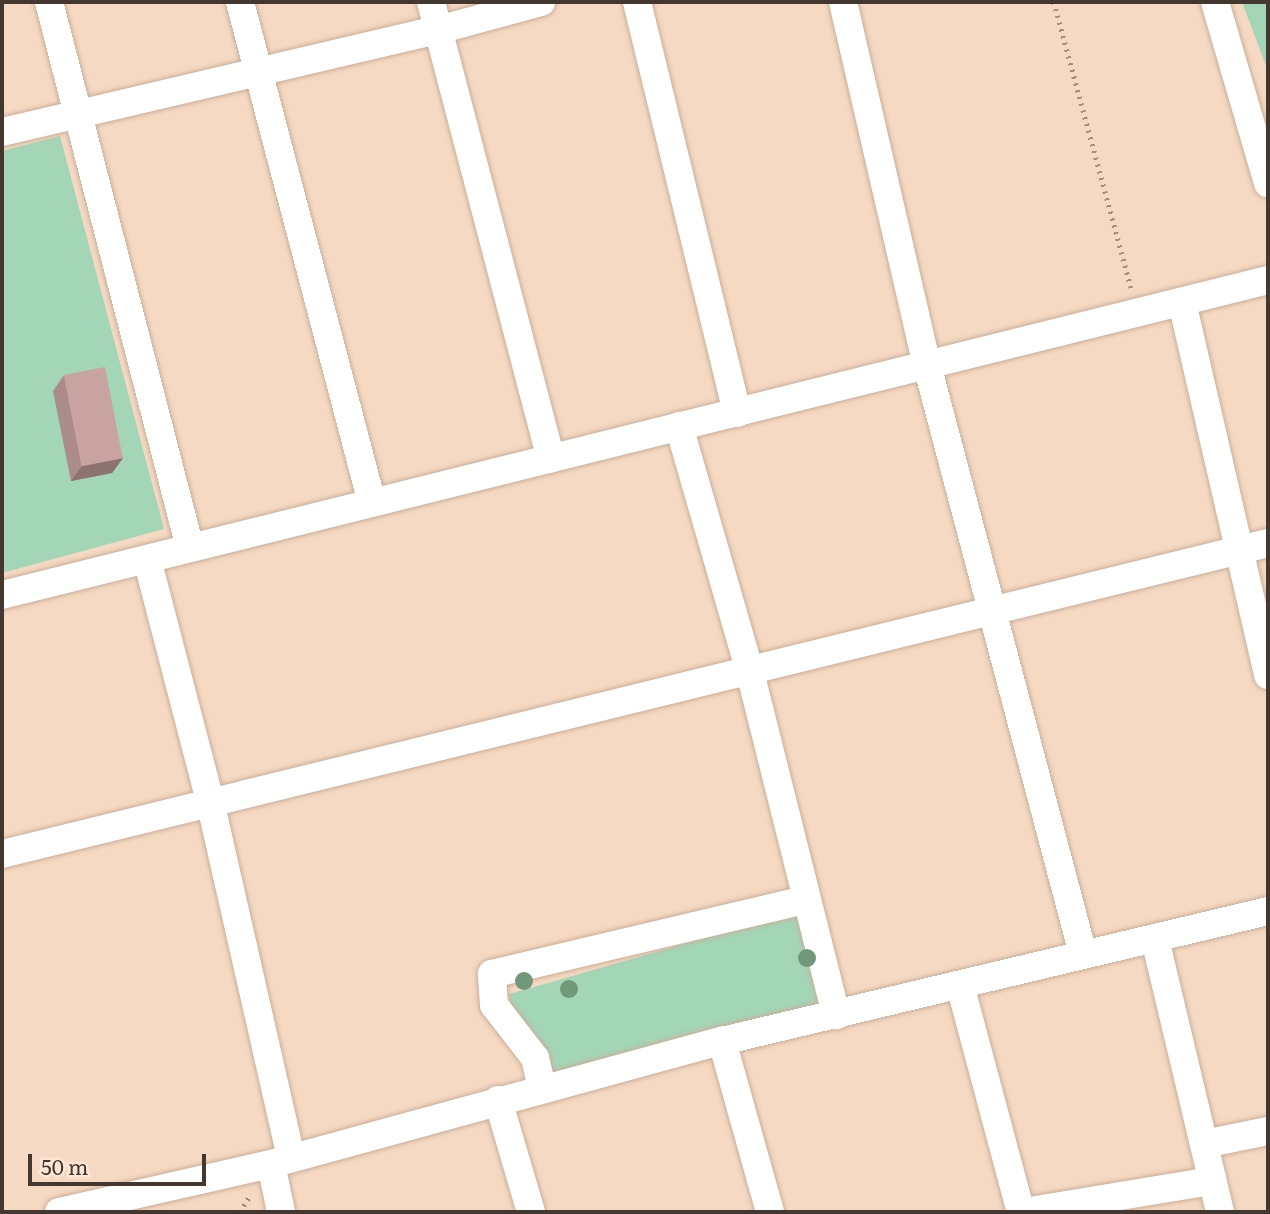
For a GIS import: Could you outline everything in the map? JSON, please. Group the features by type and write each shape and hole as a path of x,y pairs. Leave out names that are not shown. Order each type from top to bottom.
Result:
{"street":[{"path":"49,2 75,113 190,548"},
{"path":"240,2 256,71 372,503"},
{"path":"431,2 482,185 551,458"},
{"path":"2,132 438,30 541,2"},
{"path":"637,2 737,413"},
{"path":"843,2 927,365 1083,954"},
{"path":"1215,2 1268,183"},
{"path":"2,595 1268,281"},
{"path":"1182,302 1268,675"},
{"path":"679,426 750,672 836,1015"},
{"path":"2,854 1268,543"},
{"path":"147,558 211,802 281,1160 281,1212"},
{"path":"542,1088 535,1058 494,1005 492,974 806,900"},
{"path":"59,1212 281,1160 722,1041 1268,911"},
{"path":"1155,939 1220,1212"},
{"path":"960,985 1023,1212 1212,1181"},
{"path":"722,1041 770,1212"},
{"path":"498,1100 531,1212"},
{"path":"1203,1144 1268,1131"}],"path":[{"path":"1054,2 1137,313"}],"green space":[{"path":"1242,2 1268,2 1268,71"},
{"path":"60,136 164,529 2,573 2,151"},
{"path":"799,911 825,1003 535,1087 509,994"}],"building":[{"path":"105,367 123,458 82,466 64,375"}]}
